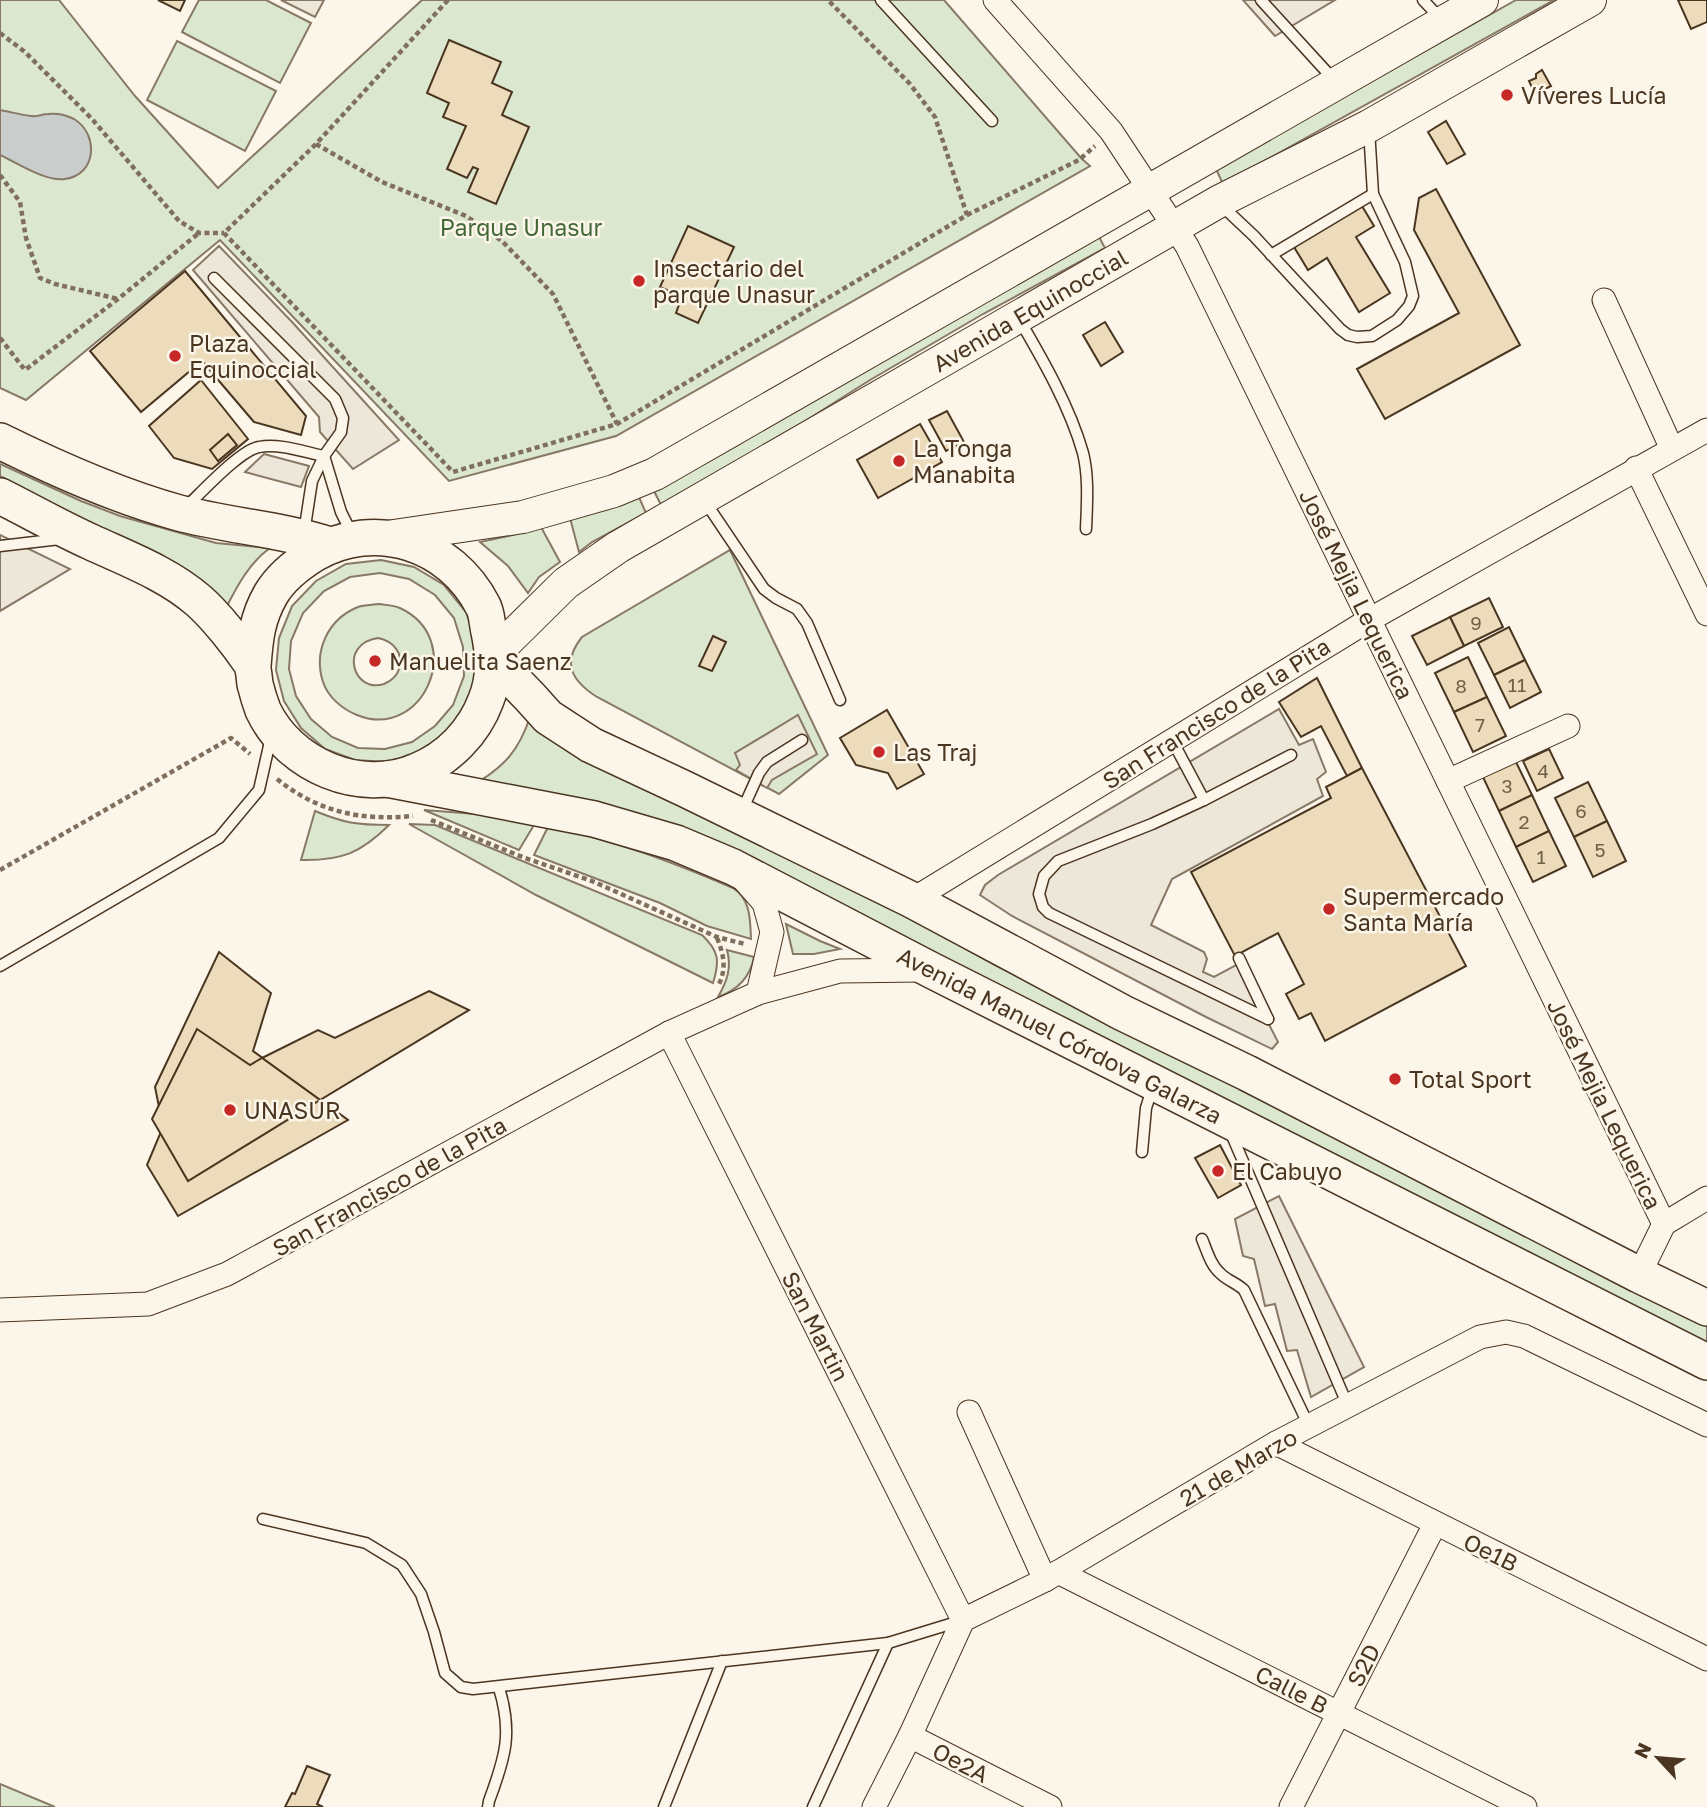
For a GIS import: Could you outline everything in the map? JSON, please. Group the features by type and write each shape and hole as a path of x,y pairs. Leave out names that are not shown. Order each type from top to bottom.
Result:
{"main road":[{"name":"Avenida Equinoccial","path":"344,539 523,517 614,491 655,474 1337,83 1433,11 1482,0"},
{"name":"Avenida Equinoccial","path":"494,657 566,583 618,547 1218,202 1369,126 1590,0"},
{"path":"0,441 130,499 222,522 427,549 460,573 484,607 494,657 491,687 481,714 464,738 442,758 416,772 387,779 365,780 320,768 287,744 273,728 256,688 253,666 256,628 272,593 297,565 344,539"},
{"path":"0,496 152,570 173,583 199,601 253,666"},
{"name":"Avenida Manuel Córdova Galarza","path":"494,657 548,717 591,745 912,900 1123,1013 1247,1073 1707,1308"},
{"name":"Avenida Manuel Córdova Galarza","path":"387,779 594,819 677,843 733,867 931,970 1707,1362"}],"street":[{"name":"José Mejia Lequerica","path":"995,0 1111,131 1187,246 1664,1224"},
{"path":"1604,300 1672,449"},
{"name":"San Francisco de la Pita","path":"912,900 1369,620 1707,430"},
{"path":"1636,468 1707,614"},
{"path":"1448,781 1568,726"},
{"path":"733,867 764,903 772,933 758,993"},
{"name":"San Francisco de la Pita","path":"0,1310 148,1304 227,1274 669,1033 758,993 840,971 931,970"},
{"name":"San Martin","path":"669,1033 963,1620"},
{"path":"1639,1275 1664,1224 1707,1198"},
{"name":"21 de Marzo","path":"963,1620 1052,1576 1276,1443 1480,1337 1506,1332 1524,1336 1707,1425"},
{"path":"969,1412 1052,1576"},
{"name":"Oe1B","path":"1276,1443 1707,1659"},
{"name":"S2D","path":"1291,1807 1435,1524"},
{"name":"Calle B","path":"1052,1576 1339,1712 1525,1807"},
{"path":"874,1807 963,1620"},
{"name":"Oe2A","path":"910,1736 1050,1807"}],"lane":[{"path":"881,0 992,121"},
{"path":"1261,0 1337,83"},
{"path":"1218,202 1348,335 1372,336 1397,320 1409,306 1413,296 1405,262 1373,194 1369,126"},
{"path":"1270,255 1373,194"},
{"path":"215,278 335,399 343,418 341,432 324,456 312,481 344,539"},
{"path":"1018,316 1070,417 1084,454 1087,484 1086,529"},
{"path":"180,513 224,470 256,447 273,446 324,456"},
{"path":"324,456 341,512 344,539"},
{"path":"703,498 764,589 797,609 807,623 840,700"},
{"path":"0,546 65,538 87,540"},
{"path":"0,966 219,838 259,790 273,728"},
{"path":"740,816 767,762 802,740"},
{"path":"1172,740 1204,800"},
{"path":"1239,958 1268,1019 1049,913 1043,907 1039,894 1044,876 1058,861 1152,824 1291,755"},
{"path":"1142,1152 1146,1108 1154,1083"},
{"path":"1225,1119 1348,1406"},
{"path":"1202,1240 1213,1266 1244,1290 1308,1426"},
{"path":"263,1519 366,1543 402,1564 421,1594 445,1673 461,1687 473,1689 888,1643 963,1620"},
{"path":"813,1807 888,1643"},
{"path":"664,1807 722,1661"},
{"path":"488,1807 503,1762 507,1732 505,1708 499,1688"}],"path":[{"path":"0,33 25,52 92,119 178,221 199,233 224,233 316,144 448,0"},
{"path":"828,0 910,85 935,117 967,215"},
{"path":"224,233 453,472 617,424 967,215 1079,160 1111,131"},
{"path":"316,144 382,182 466,216 502,241 553,294 617,424"},
{"path":"0,175 20,202 26,238 40,278 118,299"},
{"path":"0,338 25,370 199,233"},
{"path":"0,870 231,738 291,790 308,800 342,813 390,818 418,815"},
{"path":"427,818 525,858 592,881 717,937 752,947"},
{"path":"716,989 721,983 724,965 717,937"}],"green space":[{"name":"Parque Unasur","path":"0,0 59,0 135,96 218,188 422,0 944,0 1090,166 616,436 449,481 220,240 26,400 0,388"},
{"path":"199,0 266,0 311,23 280,83 182,32"},
{"path":"1516,0 1554,0 1223,184 1216,169"},
{"path":"177,41 276,91 245,151 147,100"},
{"path":"1098,235 1105,248 983,314 661,505 653,489 733,448 890,352"},
{"path":"0,464 120,516 216,543 270,548 250,567 226,608 110,534 0,476"},
{"path":"638,495 646,513 592,542 579,552 570,518"},
{"path":"541,527 560,562 539,577 528,593 508,566 480,542"},
{"path":"730,550 828,755 779,794 597,697 581,685 572,671 572,655 582,637"},
{"path":"381,560 414,567 444,585 466,612 477,644 476,679 465,711 445,736 418,754 387,762 355,760 325,749 301,728 284,701 276,670 279,638 292,606 316,581 346,564","holes":["380,573 409,579 435,595 454,618 463,647 464,676 453,705 435,726 412,742 385,749 358,748 332,737 311,719 296,696 289,669 291,641 303,613 324,591 350,577"]},
{"path":"376,604 398,607 420,623 431,642 434,663 429,684 418,701 401,714 381,719 357,715 341,706 325,687 320,670 322,648 338,619 360,606","holes":["378,638 393,645 399,653 399,669 389,681 373,685 364,682 358,675 354,658 358,649 366,642"]},
{"path":"530,717 995,965 1707,1325 1707,1348 898,937 475,784 495,771 510,756"},
{"path":"424,810 489,815 534,825 519,850"},
{"path":"315,811 351,822 389,825 369,842 350,853 328,859 301,860"},
{"path":"409,824 435,825 702,935 715,951 717,968 713,983 536,895"},
{"path":"548,827 642,852 733,888 746,904 750,917 751,939 707,926 660,903 534,855"},
{"path":"786,924 840,949 814,954 793,954"},
{"path":"727,950 754,957 750,971 742,982 732,991 718,997 728,974"},
{"path":"0,1784 55,1807 0,1807"}],"shaded area":[{"path":"281,0 324,0 315,17"},
{"path":"1243,0 1335,0 1275,36"},
{"path":"0,110 34,116 58,114 74,119 88,134 91,144 89,162 76,176 57,179 41,175 0,155"},
{"path":"219,246 399,440 353,469 320,432 319,417 193,270"},
{"path":"264,454 309,466 301,487 245,472"},
{"path":"0,535 70,569 0,611"},
{"path":"1279,709 1299,745 1313,739 1326,772 1317,779 1323,796 1172,879 1151,925 1204,952 1207,959 1203,972 1214,977 1238,964 1278,1042 1272,1049 1012,916 980,895 985,885 998,875"},
{"path":"798,715 817,754 772,780 767,788 736,770 740,765 735,753"},
{"path":"1279,1196 1364,1367 1311,1397 1297,1350 1287,1351 1275,1304 1265,1306 1254,1259 1243,1256 1235,1219"}],"building":[{"path":"158,0 185,0 180,11"},
{"path":"1678,0 1707,0 1707,22 1691,29"},
{"path":"449,40 501,62 492,83 512,92 502,115 529,127 496,204 468,192 478,169 473,167 467,178 447,169 466,126 443,117 449,103 427,93"},
{"path":"1542,70 1551,86 1535,94 1529,81 1536,78 1536,74"},
{"path":"1446,121 1465,154 1447,164 1428,132"},
{"path":"1436,189 1520,345 1385,419 1357,369 1459,313 1414,230 1419,198"},
{"path":"1362,206 1374,226 1356,237 1390,293 1359,312 1327,258 1308,270 1294,247"},
{"path":"688,226 734,247 698,323 676,313 680,302 669,296 671,292 660,287"},
{"name":"Plaza Equinoccial","path":"185,271 306,416 301,435 254,422 202,361 141,412 90,351"},
{"path":"1105,322 1123,352 1101,366 1083,335"},
{"path":"201,380 248,439 212,469 174,458 149,426"},
{"path":"947,411 964,442 946,451 929,420"},
{"name":"La Tonga Manabita","path":"920,424 942,462 878,498 857,460"},
{"path":"228,434 237,445 218,461 210,450"},
{"path":"1489,598 1503,627 1464,646 1450,617"},
{"path":"1450,617 1464,646 1427,665 1412,636"},
{"path":"1509,627 1525,660 1494,675 1478,643"},
{"path":"713,636 726,642 712,671 699,666"},
{"path":"1468,657 1487,697 1454,712 1435,673"},
{"path":"1525,660 1541,692 1510,708 1494,675"},
{"path":"1317,678 1362,768 1347,776 1321,726 1301,737 1279,702"},
{"path":"1487,697 1506,736 1473,752 1454,712"},
{"name":"Las Traj","path":"887,710 924,774 897,789 888,773 856,765 840,738"},
{"path":"1549,749 1563,778 1537,791 1523,761"},
{"path":"1515,760 1532,795 1499,811 1482,775"},
{"path":"1362,768 1466,966 1325,1041 1311,1013 1299,1019 1286,994 1304,984 1278,933 1235,956 1191,872 1331,798 1326,787"},
{"path":"1588,782 1607,821 1574,837 1555,798"},
{"path":"1532,795 1549,831 1516,847 1499,811"},
{"path":"1607,821 1626,861 1593,877 1574,837"},
{"path":"1549,831 1566,866 1533,882 1516,847"},
{"path":"219,952 271,993 253,1051 348,1120 178,1216 147,1165 163,1127 155,1087"},
{"name":"UNASUR","path":"429,991 469,1010 320,1100 262,1058 318,1030 335,1038"},
{"name":"UNASUR","path":"197,1029 250,1065 262,1058 320,1100 188,1181 152,1119"},
{"name":"El Cabuyo","path":"1220,1145 1241,1185 1218,1198 1195,1158"},
{"path":"307,1766 330,1775 317,1804 323,1807 285,1807 292,1793 295,1794"}],"place":[{"name":"Víveres Lucía","path":"1507,95"},
{"name":"Insectario del parque Unasur","path":"639,281"},
{"name":"Plaza Equinoccial","path":"175,356"},
{"name":"La Tonga Manabita","path":"899,461"},
{"name":"Manuelita Saenz","path":"375,661"},
{"name":"Las Traj","path":"879,752"},
{"name":"Supermercado Santa María","path":"1329,909"},
{"name":"Total Sport","path":"1395,1079"},
{"name":"UNASUR","path":"230,1110"},
{"name":"El Cabuyo","path":"1218,1171"}]}
